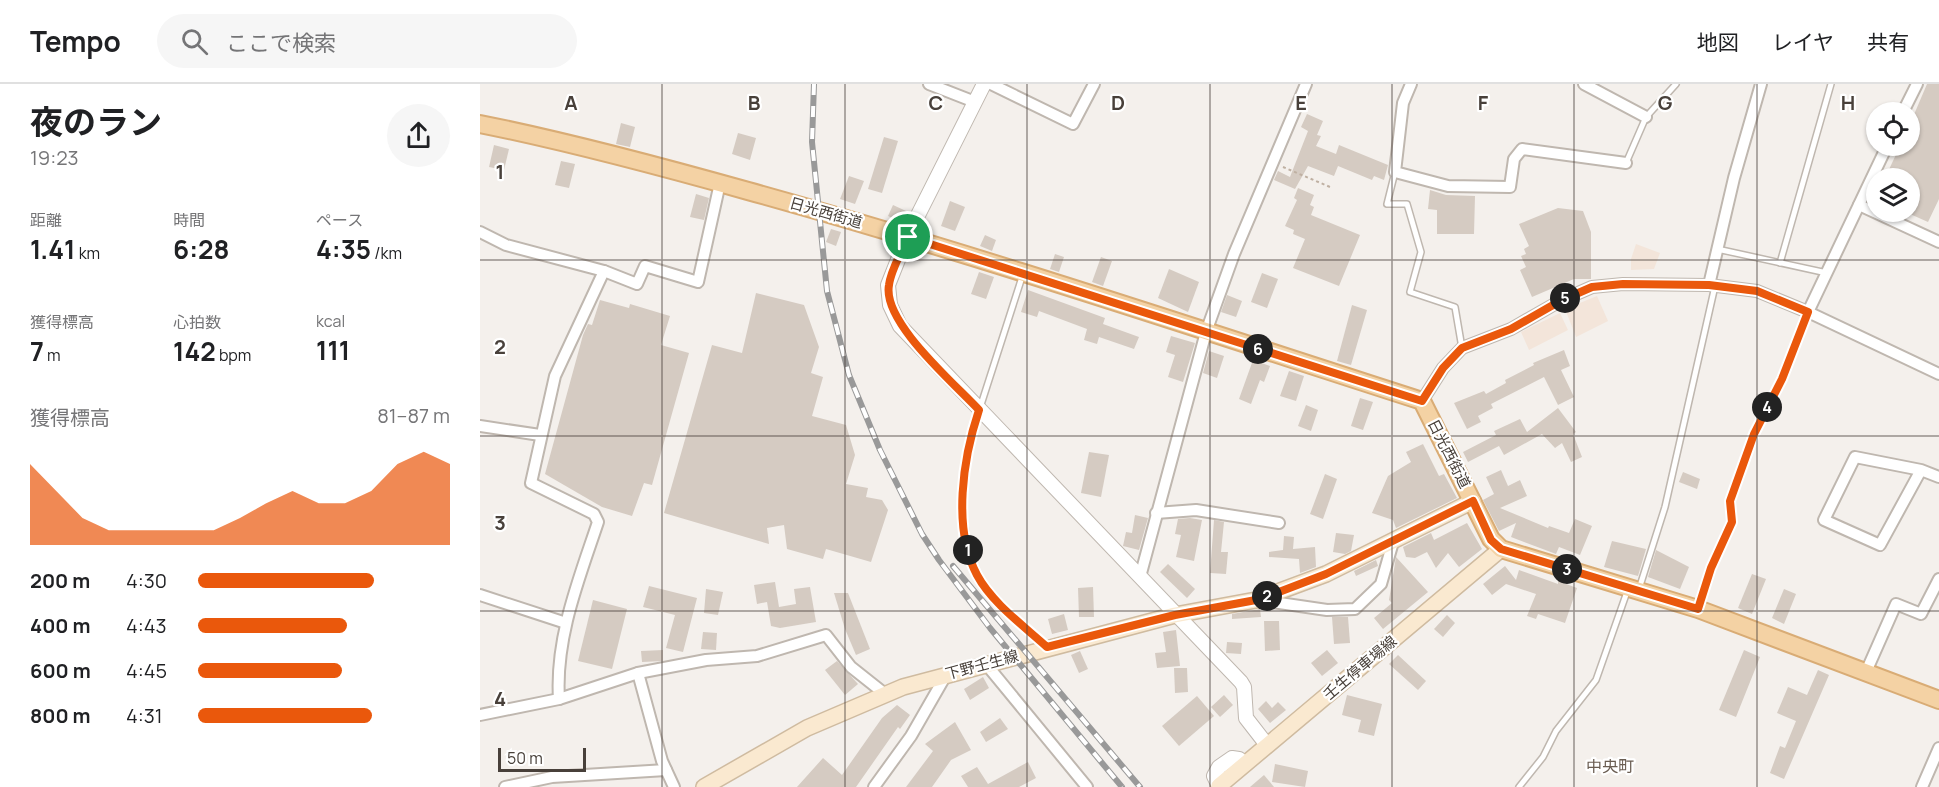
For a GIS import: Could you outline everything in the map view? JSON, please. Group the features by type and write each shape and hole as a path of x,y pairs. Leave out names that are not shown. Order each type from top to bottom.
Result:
{"main road":[{"name":"日光西街道","path":"480,124 720,183 908,237 1422,401 1491,540 1501,549"},
{"name":"下野壬生線","path":"704,787 807,728 885,694 1047,647 1175,615 1256,600 1326,574 1473,501"},
{"path":"1501,549 1698,609 1939,700"},
{"name":"壬生停車場線","path":"1219,787 1501,549"}],"street":[{"path":"929,84 975,102"},
{"path":"984,84 908,237 888,285 890,305 900,326 1241,682 1244,687 1246,718 1267,745"},
{"path":"991,84 1073,124 1094,84"},
{"path":"1140,577 1206,332 1234,254 1305,84"},
{"path":"1411,84 1402,103 1395,172 1448,186 1510,187 1514,159 1522,149 1626,163"},
{"path":"1584,84 1646,117"},
{"path":"1712,286 1717,249 1734,178 1761,84"},
{"path":"1908,102 1917,84"},
{"path":"1808,312 1882,156"},
{"path":"480,232 506,245 604,271 637,284 645,266 698,282 720,183"},
{"path":"1859,206 1939,242"},
{"path":"559,699 558,678 566,623 598,522 594,514 531,483 555,376 604,271"},
{"path":"1422,401 1443,368 1462,348 1511,329 1560,301 1592,287 1623,284 1712,286 1757,291 1808,312 1939,374"},
{"path":"480,426 540,435"},
{"path":"1921,470 1880,545 1824,520 1855,457 1921,470 1939,477"},
{"path":"1156,513 1196,510 1279,523"},
{"path":"1256,600 1327,610 1355,609 1381,584 1393,542"},
{"path":"1866,672 1896,604 1921,614 1939,579"},
{"path":"480,595 566,623"},
{"path":"480,715 559,699 638,673 706,660 757,656 826,635 851,667 885,694"},
{"path":"987,664 1088,787"},
{"path":"638,673 666,770 674,787"},
{"path":"874,787 910,736 946,675"},
{"path":"1922,787 1939,748"},
{"path":"505,787 552,777 666,770"}],"lane":[{"path":"1626,163 1646,117 1676,84"},
{"path":"1780,263 1831,84"},
{"path":"1395,172 1387,204 1407,204 1421,252 1410,292 1455,307 1462,348"},
{"path":"1717,249 1827,273"},
{"path":"1023,272 969,442 963,478 969,555 977,576 990,594 1047,647"},
{"path":"1519,787 1543,757 1556,731 1596,680 1633,589 1668,497 1712,286"},
{"path":"1698,609 1711,568 1732,522 1730,501 1754,434 1782,379 1808,312"}],"path":[{"path":"1272,163 1330,187"}],"shaded area":[{"path":"1636,244 1660,253 1654,269 1631,270 1631,259"},
{"path":"1597,296 1608,321 1576,337 1565,309"},
{"path":"1560,313 1568,330 1529,350 1521,332"}],"building":[{"path":"1927,84 1939,84 1939,199 1928,222 1920,218 1920,168 1890,168 1895,156 1920,156 1919,102"},
{"path":"1307,114 1323,121 1317,135 1321,136 1316,146 1336,154 1339,145 1388,165 1384,180 1374,176 1372,180 1338,166 1334,176 1308,166 1295,189 1274,180 1278,171 1290,177 1308,131 1301,127"},
{"path":"621,123 635,127 630,147 616,144"},
{"path":"738,133 756,138 750,160 732,154"},
{"path":"884,137 898,141 882,193 868,189"},
{"path":"494,145 509,149 504,170 489,167"},
{"path":"561,161 575,164 569,188 555,185"},
{"path":"849,176 864,181 855,204 840,199"},
{"path":"1298,188 1314,195 1310,205 1314,207 1311,215 1360,235 1339,286 1293,268 1305,239 1293,234 1294,230 1285,226 1297,200 1294,198"},
{"path":"1430,190 1446,195 1475,196 1474,234 1437,234 1437,210 1428,209"},
{"path":"696,194 709,198 704,220 690,217"},
{"path":"950,201 965,207 955,231 941,226"},
{"path":"893,205 906,211 901,222 888,216"},
{"path":"1558,208 1583,211 1591,232 1591,279 1574,279 1532,297 1520,270 1526,267 1521,256 1526,254 1524,249 1529,246 1519,224"},
{"path":"831,229 841,232 836,246 826,242"},
{"path":"985,235 996,240 992,251 980,246"},
{"path":"1055,254 1064,257 1059,272 1050,269"},
{"path":"1101,257 1112,261 1103,286 1092,282"},
{"path":"1169,269 1199,282 1188,312 1158,298"},
{"path":"979,272 994,277 986,299 971,294"},
{"path":"1262,273 1278,279 1267,308 1251,302"},
{"path":"1028,290 1105,318 1103,324 1139,337 1134,349 1099,337 1097,344 1084,340 1087,329 1039,311 1037,317 1021,312"},
{"path":"756,293 804,305 819,347 811,373 823,377 812,416 846,425 855,455 846,484 868,488 866,497 882,500 888,510 871,562 826,549 823,559 787,549 784,525 767,528 769,544 664,513 712,345 742,353"},
{"path":"1227,295 1242,301 1236,317 1221,312"},
{"path":"600,300 629,308 630,304 670,316 661,345 689,353 652,485 644,483 632,516 602,507 545,474 583,335 588,324 592,325"},
{"path":"1352,305 1367,310 1351,365 1337,361"},
{"path":"1171,336 1195,343 1183,382 1168,377 1175,355 1166,352"},
{"path":"1564,350 1570,366 1561,370 1574,397 1558,405 1544,377 1491,404 1493,408 1478,416 1481,422 1467,429 1454,403 1484,391 1486,394 1506,383 1505,380 1534,365 1533,363"},
{"path":"1209,351 1224,356 1217,378 1203,373"},
{"path":"1253,360 1270,366 1264,382 1260,380 1251,404 1239,399"},
{"path":"1289,371 1304,376 1296,401 1280,396"},
{"path":"1360,398 1373,402 1363,430 1351,426"},
{"path":"1306,405 1318,410 1311,431 1298,426"},
{"path":"1558,408 1576,432 1573,434 1582,457 1571,462 1562,443 1555,448 1542,434 1504,455 1499,446 1468,462 1463,452 1496,435 1494,431 1520,419 1527,432"},
{"path":"1423,444 1439,476 1444,474 1457,498 1396,528 1393,520 1372,513 1388,476 1411,462 1406,452"},
{"path":"1089,452 1109,455 1101,497 1081,493"},
{"path":"1501,470 1508,486 1520,480 1527,496 1500,508 1548,528 1549,526 1569,533 1575,519 1592,526 1580,555 1559,547 1556,554 1511,537 1516,523 1499,531 1483,500 1494,494 1486,477"},
{"path":"1683,472 1700,479 1697,489 1679,482"},
{"path":"1325,474 1337,479 1323,519 1310,514"},
{"path":"1135,515 1148,518 1139,550 1123,546 1126,532 1132,533"},
{"path":"1178,519 1202,520 1194,561 1176,557 1181,535 1175,534"},
{"path":"1214,520 1224,522 1221,552 1228,552 1226,574 1210,573"},
{"path":"1467,523 1482,549 1459,567 1448,553 1436,568 1427,552 1415,558 1406,557 1403,547 1431,533 1434,540"},
{"path":"1336,533 1354,535 1351,551 1345,554 1333,552"},
{"path":"1284,536 1294,537 1293,549 1315,547 1316,567 1300,573 1299,559 1269,557 1269,552 1283,550"},
{"path":"1612,541 1646,549 1638,576 1604,567"},
{"path":"1656,550 1689,567 1680,589 1648,577"},
{"path":"1396,557 1428,592 1383,629 1374,618 1392,603 1389,600"},
{"path":"1376,560 1378,566 1356,576 1354,571"},
{"path":"1168,564 1195,589 1187,598 1160,572"},
{"path":"1505,566 1516,580 1519,570 1558,584 1558,581 1577,588 1565,623 1538,614 1536,619 1527,616 1536,594 1506,584 1492,595 1483,584"},
{"path":"1752,574 1766,579 1752,614 1738,608"},
{"path":"775,582 779,607 796,604 794,589 810,587 816,622 780,628 771,626 767,602 757,604 754,585"},
{"path":"649,586 697,598 683,652 666,648 675,615 643,607"},
{"path":"1093,587 1094,617 1079,617 1078,588"},
{"path":"706,589 723,592 718,615 704,613"},
{"path":"1784,589 1796,594 1784,624 1772,618"},
{"path":"834,593 848,593 870,649 856,655"},
{"path":"593,600 627,609 612,669 578,661"},
{"path":"1260,609 1261,617 1232,619 1232,614"},
{"path":"1064,614 1068,630 1052,634 1048,619"},
{"path":"1447,615 1455,623 1443,637 1434,629"},
{"path":"1332,617 1348,617 1350,643 1334,644"},
{"path":"1264,621 1279,621 1280,650 1265,651"},
{"path":"1176,630 1180,666 1157,668 1155,653 1166,652 1163,632"},
{"path":"703,632 717,633 716,650 701,649"},
{"path":"1227,642 1242,643 1241,654 1226,653"},
{"path":"663,650 663,661 642,662 641,651"},
{"path":"1327,650 1338,663 1322,676 1311,663"},
{"path":"1744,650 1760,657 1736,717 1719,710"},
{"path":"1080,651 1088,669 1079,673 1071,655"},
{"path":"1398,655 1426,681 1418,690 1389,664"},
{"path":"837,661 858,684 845,695 825,670"},
{"path":"1174,668 1187,668 1188,692 1175,693"},
{"path":"1818,670 1829,675 1784,779 1770,773 1780,746 1785,748 1796,721 1777,713 1788,687 1807,695"},
{"path":"983,677 989,688 970,700 964,689"},
{"path":"1224,695 1233,705 1220,717 1211,707"},
{"path":"1347,695 1382,704 1374,736 1358,732 1361,720 1342,715"},
{"path":"1197,696 1214,716 1179,746 1162,726"},
{"path":"1266,701 1272,708 1278,702 1286,710 1270,723 1258,709"},
{"path":"897,705 910,715 900,729 898,727 856,787 797,787 823,758 842,775 882,718"},
{"path":"1000,718 1008,729 986,742 980,732"},
{"path":"955,722 971,750 951,760 932,787 906,787 933,751 925,744"},
{"path":"1028,762 1036,778 1019,787 968,787 961,776 977,767 988,784"},
{"path":"1275,764 1308,771 1305,787 1272,782"},
{"path":"1264,775 1274,787 1250,787"}],"railway":[{"path":"814,84 812,142 827,291 849,375 880,450 922,534 939,560 990,628 1122,787"},
{"path":"953,566 1140,787"}],"district":[{"name":"中央町","path":"1610,766"}],"route":[{"path":"908,237 1422,401 1443,368 1462,348 1511,329 1560,301 1592,287 1623,284 1709,285 1757,291 1808,312 1782,379 1754,434 1730,501 1732,522 1711,568 1698,609 1501,549 1491,540 1473,501 1326,574 1256,600 1175,615 1047,647 990,594 977,576 969,555 964,519 963,478 969,442 979,410 900,326 890,305 888,285 908,237"}]}
